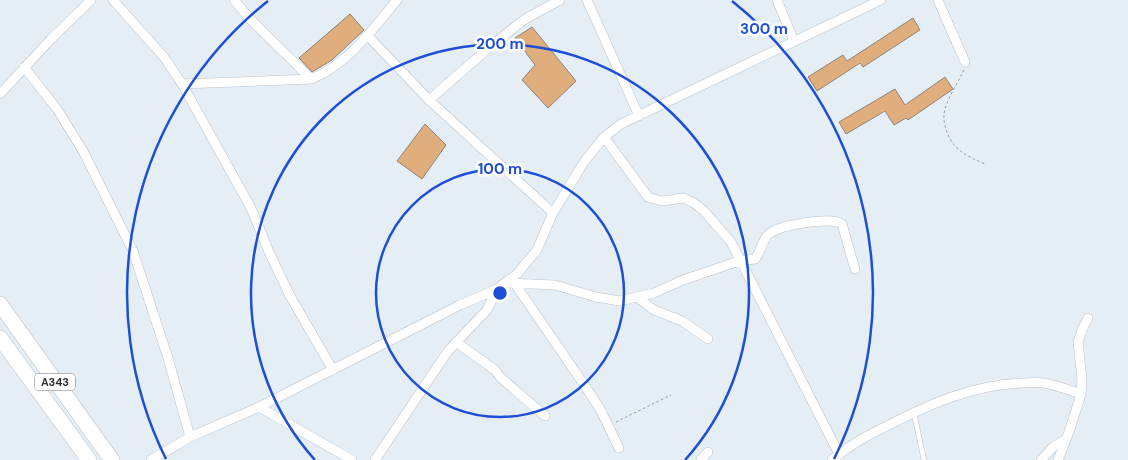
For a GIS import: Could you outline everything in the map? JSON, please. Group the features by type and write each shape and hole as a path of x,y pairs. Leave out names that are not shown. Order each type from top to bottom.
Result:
{"highway":[{"name":"A343","path":"0,304 112,460"},
{"name":"A343","path":"0,338 89,460"}],"street":[{"path":"0,94 24,67 91,0"},
{"path":"113,0 164,58 182,84 251,208 290,296 333,370"},
{"path":"234,0 251,20 311,79"},
{"path":"182,84 311,79 329,70 368,36 397,0"},
{"path":"429,100 525,19 560,0"},
{"path":"587,0 639,116"},
{"path":"777,0 794,41"},
{"path":"151,460 190,437 259,407 501,286 517,274 537,250 553,214 584,162 604,137 621,124 881,0"},
{"path":"938,0 965,62"},
{"path":"368,36 429,100 553,214"},
{"path":"24,67 57,109 83,151 133,251 168,358 190,437"},
{"path":"604,137 648,197 662,201 684,198 694,203 704,210 731,242 835,457 873,433 913,412 956,394 1005,384 1044,383 1081,394"},
{"path":"501,286 515,284 555,285 606,300 620,301 654,293 683,280 739,261 755,259 761,252 764,240 769,233 816,221 838,221 842,224 855,269"},
{"path":"515,284 585,386 619,448"},
{"path":"375,460 448,351 487,310 501,286"},
{"path":"637,297 654,310 682,321 708,339"},
{"path":"1058,460 1081,394 1082,379 1078,342 1088,318"},
{"path":"456,342 495,370 500,377 545,416"},
{"path":"259,407 339,457 352,460"},
{"path":"1041,460 1053,447 1065,440"},
{"path":"701,460 708,452"}],"lane":[{"path":"913,412 924,460"}],"path":[{"path":"965,62 965,67 945,109 943,120 947,135 956,148 965,155 985,164"},
{"path":"608,425 641,412 671,395"}],"building":[{"path":"350,14 364,30 332,60 312,72 299,58"},
{"path":"913,18 920,30 863,67 860,63 817,91 808,77 843,55 847,61"},
{"path":"532,27 576,81 548,108 522,80 535,65 515,38"},
{"path":"945,77 953,89 908,120 906,118 894,125 885,111 846,134 839,122 895,89 905,105"},
{"path":"425,124 446,145 422,179 397,161"}]}
